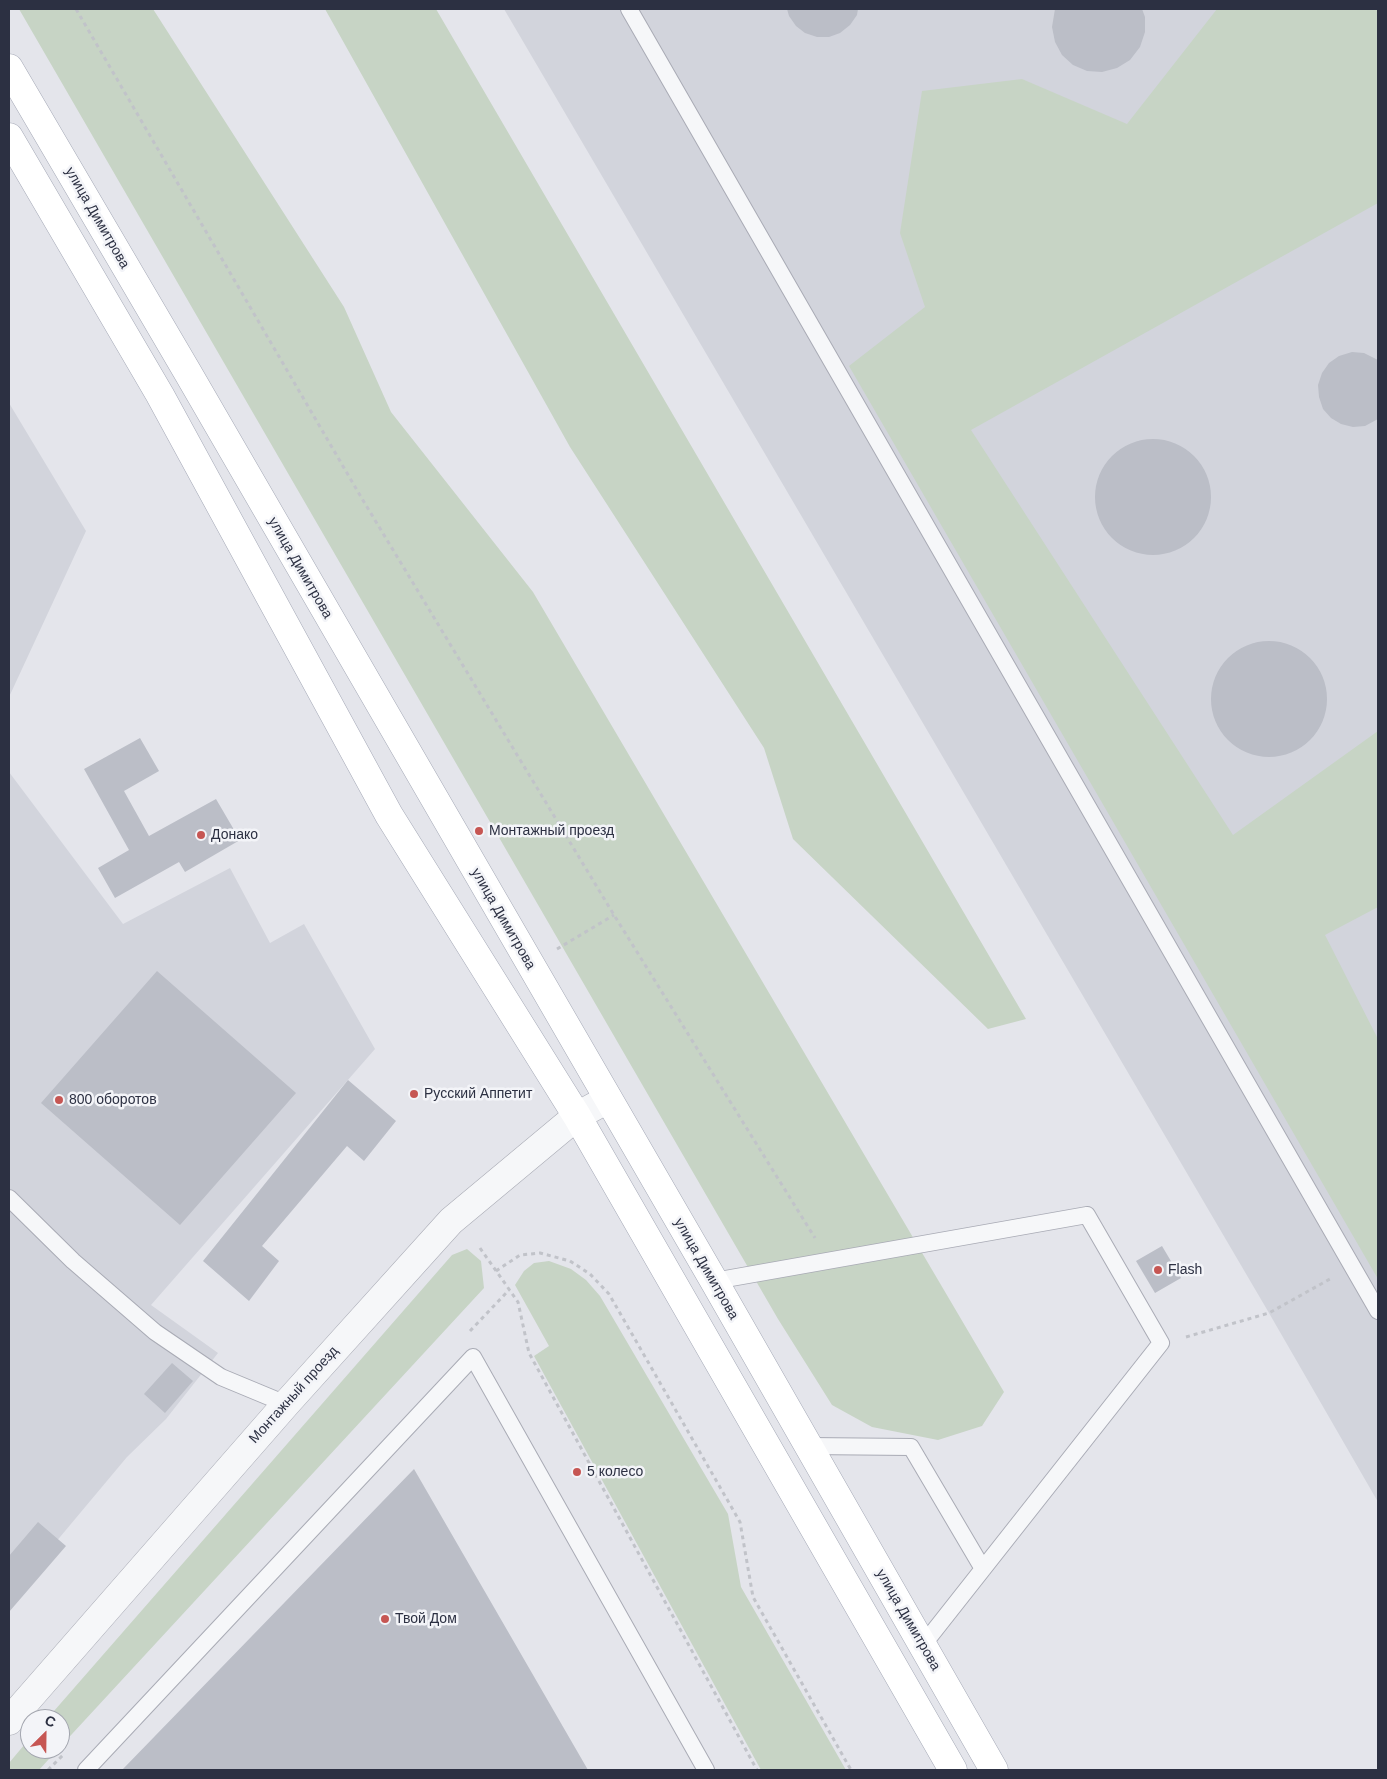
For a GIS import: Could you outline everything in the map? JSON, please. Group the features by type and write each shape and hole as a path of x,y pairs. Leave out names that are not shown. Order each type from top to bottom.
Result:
{"main road":[{"name":"улица Димитрова","path":"9,68 714,1281 994,1770"},
{"path":"9,137 160,395 389,814 578,1116 953,1770"}],"street":[{"name":"Монтажный проезд","path":"9,1721 286,1404 451,1220 578,1116 608,1099"}],"lane":[{"path":"629,9 1378,1311"},
{"path":"9,1198 73,1261 155,1332 221,1377 286,1404"},
{"path":"714,1281 1087,1215 1161,1344 922,1645"},
{"path":"86,1770 472,1357 706,1770"},
{"path":"808,1446 911,1447 982,1569"}],"path":[{"path":"76,9 361,497 614,915 829,1261"},
{"path":"555,951 614,915"},
{"path":"480,1248 518,1302 529,1353 757,1770"},
{"path":"496,1271 520,1255 540,1253 570,1261 590,1274 609,1294 740,1522 753,1596 852,1770"},
{"path":"1161,1344 1269,1313 1352,1266"}],"shaded area":[{"path":"504,9 1378,9 1378,1502 1269,1313"},
{"path":"9,403 86,531 9,697"},
{"path":"9,772 123,924 230,868 270,943 304,924 375,1049 151,1305 218,1353 166,1419 127,1457 9,1598"}],"green space":[{"path":"19,9 153,9 344,307 391,412 533,592 1004,1392 982,1426 938,1440 872,1427 832,1405 778,1319"},
{"path":"325,9 436,9 1026,1019 988,1029 793,839 764,748 570,447"},
{"path":"1217,9 1378,9 1378,203 971,430 1233,835 1378,731 1378,907 1325,935 1378,1039 1378,1279 849,366 925,307 900,233 922,91 1022,79 1127,124"},
{"path":"467,1249 481,1261 484,1288 70,1736 70,1709 56,1709 452,1255"},
{"path":"549,1261 571,1269 586,1280 600,1296 728,1514 741,1587 846,1770 761,1770 534,1356 549,1346 515,1285 524,1271 534,1263"},
{"path":"20,1750 20,1759 49,1759 39,1770 9,1770 9,1763"}],"building":[{"path":"787,9 858,9 857,15 850,25 840,33 829,37 817,37 805,33 796,26 789,16"},
{"path":"1055,9 1142,9 1145,17 1145,32 1140,47 1130,60 1117,68 1102,72 1087,71 1073,65 1062,55 1055,42 1052,27"},
{"path":"1352,352 1364,353 1378,360 1378,419 1365,426 1353,427 1341,424 1331,418 1323,409 1319,397 1318,385 1322,373 1329,363 1339,356"},
{"path":"1153,439 1175,443 1194,456 1207,475 1211,497 1207,519 1194,538 1175,551 1153,555 1131,551 1112,538 1099,519 1095,497 1099,475 1112,456 1131,443"},
{"path":"1269,641 1291,645 1310,658 1323,677 1327,699 1323,721 1310,740 1291,753 1269,757 1247,753 1228,740 1215,721 1211,699 1215,677 1228,658 1247,645"},
{"path":"140,738 159,771 124,791 149,836 216,799 240,840 185,872 179,862 115,898 98,868 129,850 84,769"},
{"path":"157,971 296,1093 180,1225 41,1103"},
{"path":"348,1080 396,1121 364,1161 347,1146 262,1246 279,1261 249,1301 203,1261"},
{"name":"Flash","path":"1162,1246 1181,1278 1155,1293 1136,1261"},
{"path":"172,1363 193,1381 165,1413 144,1394"},
{"name":"Твой Дом","path":"414,1469 588,1770 122,1770"},
{"path":"38,1522 66,1546 9,1612 9,1556"}],"place":[{"name":"Монтажный проезд","path":"479,831"},
{"name":"Донако","path":"201,835"},
{"name":"Русский Аппетит","path":"414,1094"},
{"name":"800 оборотов","path":"59,1100"},
{"name":"Flash","path":"1158,1270"},
{"name":"5 колесо","path":"577,1472"},
{"name":"Твой Дом","path":"385,1619"}]}
